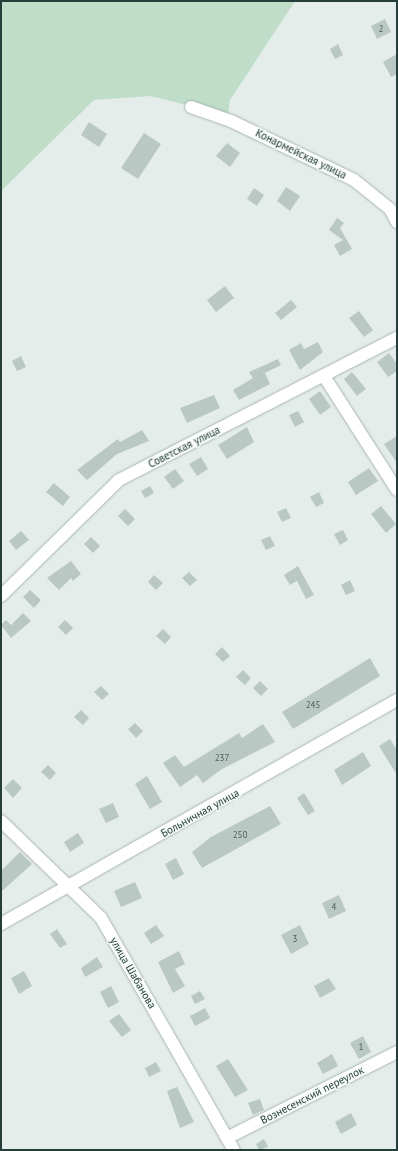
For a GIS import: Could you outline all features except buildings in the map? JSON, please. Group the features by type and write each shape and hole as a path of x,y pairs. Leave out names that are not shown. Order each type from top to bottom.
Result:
{"street":[{"name":"Конармейская улица","path":"191,107 231,121 354,180 390,209 397,222"},
{"name":"Советская улица","path":"1,596 119,480 397,338"},
{"path":"324,376 397,490"},
{"name":"Больничная улица","path":"1,924 397,700"},
{"name":"улица Шабанова","path":"1,821 71,885 102,918 234,1150"},
{"name":"Вознесенский переулок","path":"227,1138 397,1052"}],"green space":[{"path":"1,1 295,1 230,100 228,115 150,96 94,100 1,191"}]}
